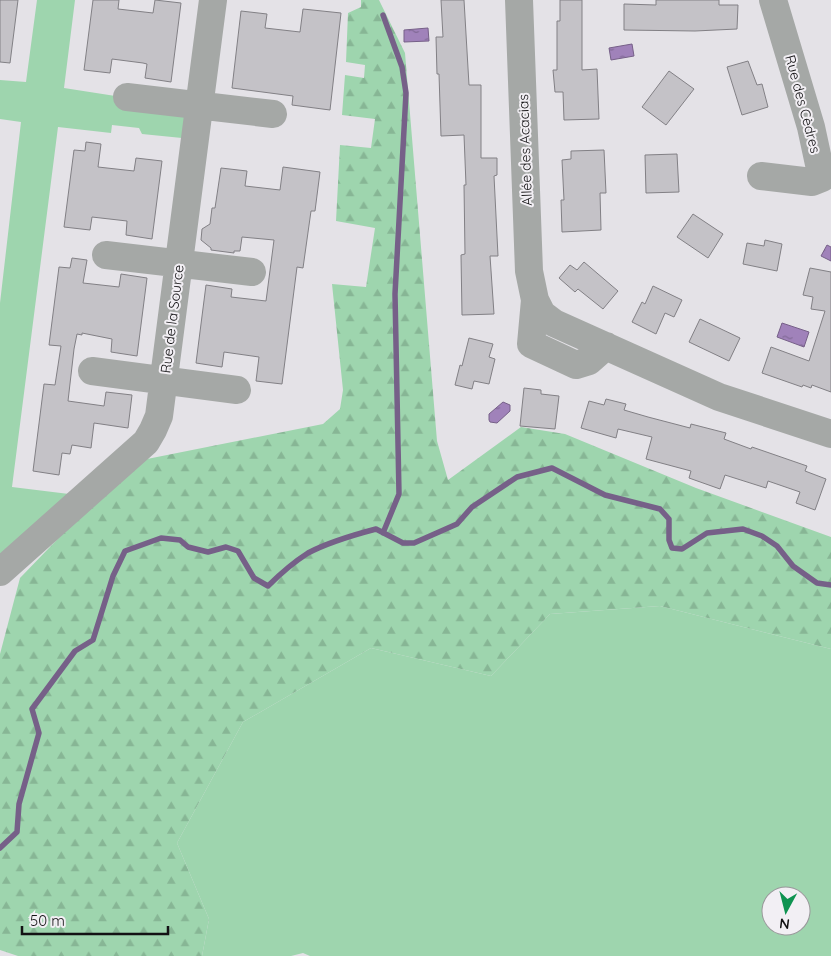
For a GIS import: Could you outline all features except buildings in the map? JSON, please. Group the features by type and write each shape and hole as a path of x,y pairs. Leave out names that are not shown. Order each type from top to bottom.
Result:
{"street":[{"name":"Rue de la Source","path":"0,572 146,442 154,430 159,416 164,381 212,0"},
{"name":"Allée des Acacias","path":"519,0 529,270 535,300 542,314 554,323 719,397 831,434"},
{"name":"Rue des Cèdres","path":"761,176 812,182 822,178 811,127 773,0"},
{"path":"127,97 273,114"},
{"path":"106,255 252,272"},
{"path":"92,371 237,390"}],"green space":[{"path":"37,0 75,0 64,88 186,107 182,138 142,134 139,128 112,125 111,133 58,127 12,487 69,494 0,554 0,303 21,122 0,119 0,80 26,82"},
{"path":"361,0 379,0 405,53 437,441 448,480 521,427 565,434 696,488 831,537 831,649 660,606 550,614 491,676 371,648 243,722 177,843 209,919 202,956 18,956 0,950 0,654 20,578 132,462 323,424 340,409 343,390 332,284 366,287 375,228 336,221 340,145 371,148 375,119 342,115 345,75 364,78 365,65 346,62 348,13 361,7"},
{"path":"660,606 831,649 831,956 310,956 303,953 291,956 202,956 209,919 177,843 243,722 371,648 491,676 550,614"}],"water":[{"path":"428,28 429,41 404,42 404,30"},
{"path":"632,44 634,56 611,60 609,48"},
{"path":"827,245 831,247 831,261 821,256"},
{"path":"782,323 809,332 804,347 777,337"},
{"path":"503,402 510,405 510,411 497,423 490,422 489,414"}],"waterway":[{"path":"383,15 402,67 406,93 395,294 399,494 383,533"},
{"path":"0,848 17,832 19,804 39,733 32,709 75,651 93,640 113,576 125,551 161,538 180,540 188,547 208,552 226,547 238,551 254,578 268,586 287,568 308,553 376,529 403,543 414,543 457,524 472,507 517,477 552,468 605,495 660,509 669,519 669,540 672,548 682,549 707,533 743,529 762,536 777,546 793,566 817,583 831,585"}]}
